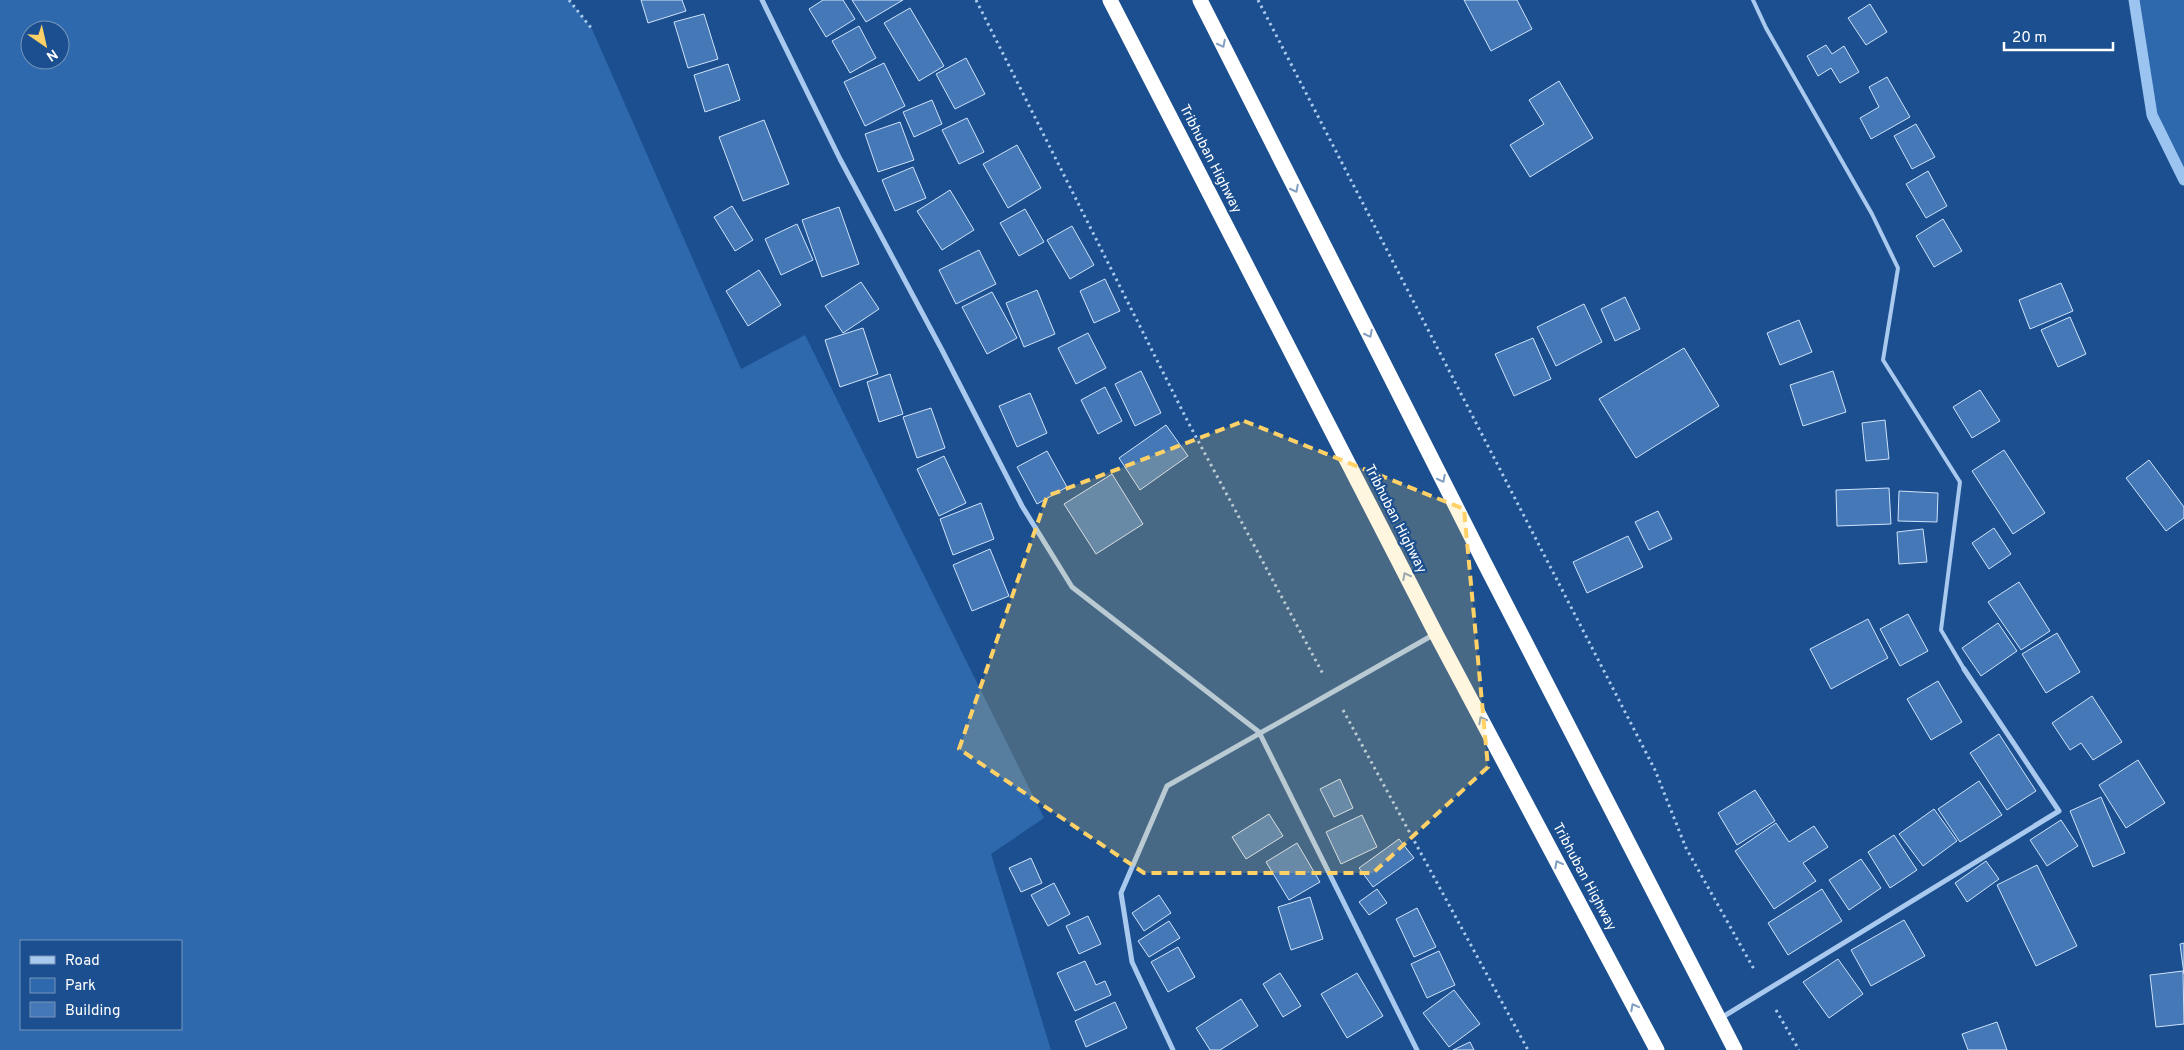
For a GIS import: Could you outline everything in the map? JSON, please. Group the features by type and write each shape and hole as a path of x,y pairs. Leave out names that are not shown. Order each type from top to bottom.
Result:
{"highway":[{"name":"Tribhuban Highway","path":"1110,0 1436,634 1657,1050"},
{"path":"1200,0 1484,562 1735,1050"}],"street":[{"path":"762,0 840,158 1022,506 1072,587 1259,732 1417,1050"},
{"path":"1173,1050 1132,962 1121,893 1167,786 1259,732 1436,634"},
{"path":"1719,1019 2059,811 1964,669"}],"lane":[{"path":"1753,0 1766,28 1872,214 1898,268 1883,360 1960,482 1941,630 1964,669"}],"path":[{"path":"569,0 592,29"},
{"path":"976,0 1188,422 1528,1050"},
{"path":"1258,0 1656,770 1686,848 1799,1050"}],"highlighted area":[{"path":"1244,421 1464,509 1488,767 1373,873 1144,873 959,749 1047,496"}],"green space":[{"path":"0,0 569,0 592,29 741,369 805,335 1044,818 991,854 1051,1050 0,1050"},
{"path":"2134,0 2184,0 2184,180 2152,115"}],"building":[{"path":"641,0 682,0 686,11 648,23"},
{"path":"823,0 843,0 855,19 826,37 809,9"},
{"path":"852,0 903,0 866,22"},
{"path":"1464,0 1517,0 1532,29 1491,51"},
{"path":"1870,4 1887,32 1866,45 1848,18"},
{"path":"910,8 944,66 919,81 884,23"},
{"path":"704,14 718,59 688,68 674,22"},
{"path":"859,26 876,58 850,73 832,41"},
{"path":"1826,45 1832,54 1844,46 1859,72 1840,83 1831,68 1818,76 1807,56"},
{"path":"966,58 985,94 955,109 936,74"},
{"path":"884,63 905,106 865,126 844,82"},
{"path":"728,64 740,100 705,112 694,75"},
{"path":"1887,77 1910,117 1871,139 1860,118 1879,107 1869,87"},
{"path":"1559,81 1593,138 1530,177 1510,145 1544,124 1529,100"},
{"path":"932,100 942,124 914,137 903,112"},
{"path":"967,118 984,152 959,164 942,130"},
{"path":"764,120 789,184 743,201 719,137"},
{"path":"900,122 914,160 878,172 865,134"},
{"path":"1916,124 1935,157 1912,169 1894,136"},
{"path":"1017,145 1041,188 1008,208 983,164"},
{"path":"913,167 926,198 895,211 882,180"},
{"path":"1928,171 1947,206 1926,218 1906,184"},
{"path":"950,190 974,230 942,250 917,211"},
{"path":"732,206 753,240 735,251 714,217"},
{"path":"839,207 859,264 822,277 802,220"},
{"path":"1025,209 1044,242 1019,256 1000,223"},
{"path":"1943,219 1962,251 1934,267 1916,236"},
{"path":"797,224 813,260 781,275 765,239"},
{"path":"1072,226 1094,265 1070,279 1047,240"},
{"path":"979,250 996,284 956,304 939,270"},
{"path":"759,270 781,305 748,326 726,291"},
{"path":"1105,279 1120,311 1094,323 1080,291"},
{"path":"861,282 879,309 843,333 825,306"},
{"path":"2061,283 2073,311 2030,329 2019,300"},
{"path":"1037,290 1055,334 1024,347 1006,303"},
{"path":"992,292 1017,338 987,354 962,307"},
{"path":"1625,297 1640,329 1615,341 1601,309"},
{"path":"1584,304 1602,342 1556,366 1537,327"},
{"path":"2070,317 2086,354 2058,367 2041,330"},
{"path":"1799,320 1812,352 1780,365 1767,333"},
{"path":"863,328 878,374 840,387 825,340"},
{"path":"1088,333 1106,368 1076,384 1058,348"},
{"path":"1533,338 1551,379 1514,396 1495,354"},
{"path":"1684,348 1719,406 1636,458 1599,399"},
{"path":"1141,371 1161,413 1135,426 1115,384"},
{"path":"1833,371 1846,412 1803,426 1790,385"},
{"path":"890,374 903,414 879,422 867,382"},
{"path":"1105,387 1122,421 1098,434 1081,400"},
{"path":"1980,390 2000,421 1972,438 1953,407"},
{"path":"1030,393 1047,433 1017,447 999,406"},
{"path":"931,408 945,448 917,458 903,417"},
{"path":"1885,420 1889,459 1866,461 1862,423"},
{"path":"1166,425 1188,456 1140,490 1119,458"},
{"path":"2004,450 2045,513 2013,534 1972,471"},
{"path":"1047,451 1067,487 1037,504 1017,467"},
{"path":"944,456 966,503 939,516 917,469"},
{"path":"2149,460 2184,507 2184,518 2166,531 2126,478"},
{"path":"1112,474 1143,524 1096,554 1064,504"},
{"path":"1889,488 1891,524 1837,526 1836,490"},
{"path":"1899,491 1938,493 1937,522 1898,521"},
{"path":"981,503 994,539 953,555 940,519"},
{"path":"1658,511 1672,539 1649,550 1635,522"},
{"path":"1994,528 2011,554 1989,569 1972,543"},
{"path":"1923,529 1927,562 1899,564 1897,532"},
{"path":"1628,536 1643,567 1587,593 1573,562"},
{"path":"990,549 1009,596 972,611 953,565"},
{"path":"2019,582 2050,631 2021,650 1988,602"},
{"path":"1908,614 1928,651 1900,666 1880,629"},
{"path":"1868,619 1888,658 1831,689 1810,649"},
{"path":"1998,623 2017,651 1981,676 1962,648"},
{"path":"2057,633 2080,672 2046,693 2022,654"},
{"path":"1938,681 1962,722 1931,740 1907,699"},
{"path":"2092,696 2122,742 2093,760 2081,743 2070,750 2052,723"},
{"path":"1999,734 2036,791 2007,810 1970,753"},
{"path":"2138,760 2165,803 2126,828 2099,785"},
{"path":"1340,779 1353,808 1334,817 1320,789"},
{"path":"1979,781 2002,815 1960,842 1938,809"},
{"path":"1755,790 1775,821 1737,845 1718,813"},
{"path":"2101,797 2125,853 2093,867 2070,811"},
{"path":"1934,809 1957,841 1923,866 1899,834"},
{"path":"1269,814 1283,836 1246,859 1232,837"},
{"path":"1362,815 1377,847 1341,864 1326,832"},
{"path":"2061,820 2078,846 2047,866 2030,840"},
{"path":"1776,823 1789,842 1814,826 1828,847 1803,863 1816,881 1774,909 1735,851"},
{"path":"1894,835 1917,870 1890,888 1868,852"},
{"path":"1399,839 1414,858 1373,887 1359,868"},
{"path":"1297,843 1320,882 1289,900 1266,862"},
{"path":"1031,858 1042,883 1021,892 1009,868"},
{"path":"1861,859 1881,888 1849,910 1829,880"},
{"path":"1986,861 1999,879 1967,902 1955,883"},
{"path":"2037,865 2077,946 2036,966 1997,885"},
{"path":"1054,883 1070,914 1048,926 1031,895"},
{"path":"1377,889 1387,903 1369,915 1359,902"},
{"path":"1822,889 1842,921 1788,955 1768,923"},
{"path":"1159,895 1171,913 1144,931 1132,913"},
{"path":"1310,897 1323,939 1291,950 1278,907"},
{"path":"1417,908 1436,947 1414,957 1396,919"},
{"path":"1088,916 1101,944 1079,954 1066,926"},
{"path":"1904,920 1925,956 1871,986 1851,950"},
{"path":"1169,921 1180,938 1149,957 1138,941"},
{"path":"2184,943 2184,974 2180,944"},
{"path":"1178,947 1195,977 1168,992 1151,962"},
{"path":"1439,951 1455,985 1427,998 1411,964"},
{"path":"1838,959 1863,994 1829,1018 1803,982"},
{"path":"1085,961 1096,985 1105,981 1111,995 1075,1011 1057,973"},
{"path":"2183,971 2184,1024 2156,1027 2150,975"},
{"path":"1280,973 1301,1006 1283,1017 1263,984"},
{"path":"1357,973 1383,1016 1347,1038 1321,994"},
{"path":"1454,990 1480,1024 1449,1047 1423,1013"},
{"path":"1241,999 1258,1026 1220,1050 1210,1050 1196,1028"},
{"path":"1115,1002 1127,1028 1086,1047 1075,1021"},
{"path":"1997,1022 2007,1050 1968,1050 1962,1034"},
{"path":"1470,1042 1474,1050 1453,1050"}],"waterway":[{"path":"2134,0 2152,115 2184,180"}]}
